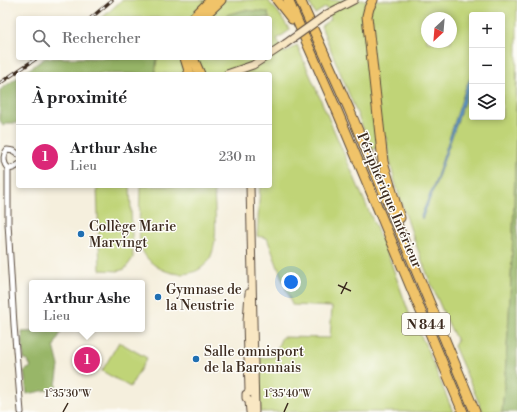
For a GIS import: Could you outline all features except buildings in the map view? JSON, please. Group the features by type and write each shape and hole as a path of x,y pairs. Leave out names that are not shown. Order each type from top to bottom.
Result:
{"highway":[{"path":"195,16 211,0"},
{"path":"204,16 221,0"},
{"path":"277,0 291,19 304,47 313,54"},
{"name":"Périphérique Intérieur","path":"288,0 313,54 463,412"},
{"name":"N 844","path":"300,0 325,53 475,412"},
{"path":"373,0 367,16 383,162 400,218 397,226"},
{"path":"186,60 189,72"},
{"path":"194,60 199,72"}],"street":[{"path":"272,53 327,14 342,0"},
{"path":"327,14 354,0"},
{"path":"240,72 261,60"},
{"path":"16,152 14,150 8,150 2,154 0,160 3,166 8,169 13,169 16,167"},
{"path":"8,169 8,223 21,412"},
{"path":"250,188 252,396 250,412"},
{"path":"252,396 255,412"}],"green space":[{"path":"122,0 269,0 290,30 277,39 285,53 297,45 390,260 409,313 425,344 453,412 260,412 260,358 273,357 282,337 330,338 332,307 292,305 267,238 257,236 260,188 272,188 272,72 155,72 157,60 272,60 272,16 104,16"},
{"path":"308,0 517,0 514,206 502,412 483,412 454,346 457,341 423,264 400,197 389,158 386,137 377,136 377,148 372,150 321,26 331,19 326,7 315,14"},
{"path":"244,10 268,12 269,16 226,16"},
{"path":"42,60 157,60 155,72 25,72"},
{"path":"517,72 517,412 502,412 512,242"},
{"path":"16,78 16,123 9,123 3,126 0,120 0,90"},
{"path":"97,188 130,188 133,258 125,269 118,271 100,270"},
{"path":"140,188 214,188 216,222 215,241 211,256 204,265 195,271 185,274 174,273 163,270 154,264 146,257 141,247 139,227"},
{"path":"22,332 61,332 54,346 59,366 56,385 57,388 27,394 24,371 31,367 28,361 24,359"},
{"path":"119,342 147,358 130,387 102,371"}],"water":[{"path":"469,81 469,88 422,219 421,216 435,182"}],"railway":[{"path":"93,16 112,0"},
{"path":"16,72 34,60"},
{"path":"0,83 16,72"}],"place":[{"name":"Collège Marie Marvingt","path":"81,234"},
{"name":"Gymnase de la Neustrie","path":"158,297"},
{"name":"Salle omnisport de la Baronnais","path":"196,359"},
{"name":"Arthur Ashe","path":"87,360"}]}
